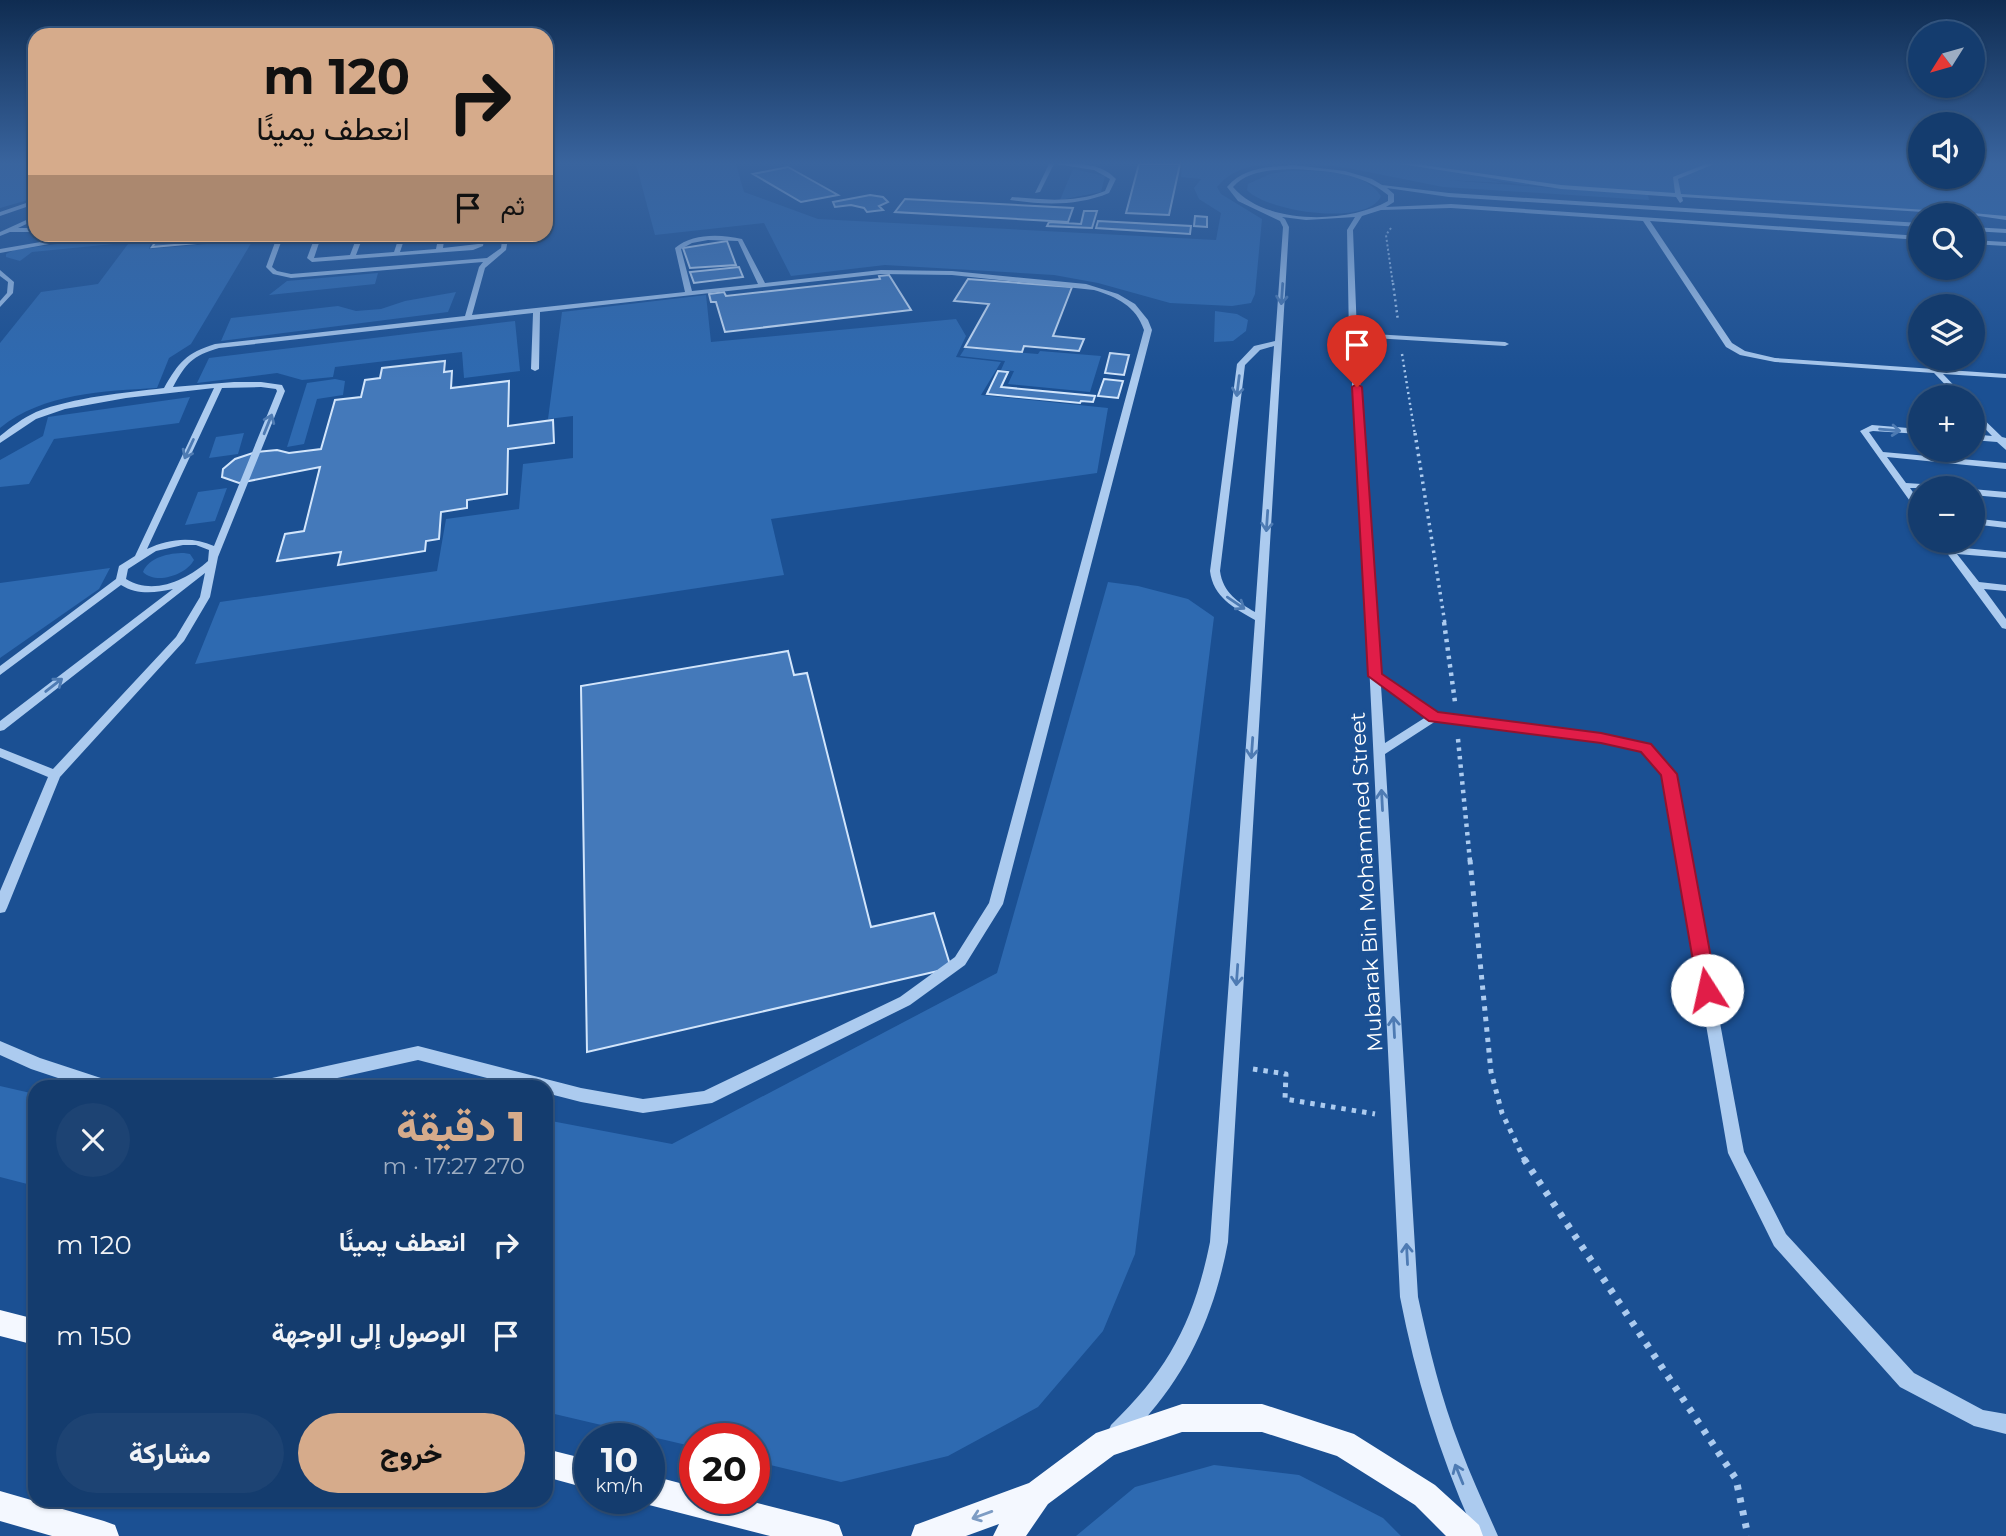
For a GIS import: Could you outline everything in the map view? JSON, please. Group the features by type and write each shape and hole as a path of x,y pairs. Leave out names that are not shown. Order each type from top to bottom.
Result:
{"main road":[{"path":"0,1323 28,1330"},
{"path":"926,1536 1038,1494 1106,1443 1182,1418 1262,1418 1344,1444 1425,1495 1468,1536"},
{"path":"553,1466 574,1471"},
{"path":"665,1494 828,1536"},
{"path":"1008,1536 1038,1494"},
{"path":"0,1506 104,1536"}],"street":[{"path":"1106,1443 1138,1415 1164,1384 1185,1350 1213,1278 1219,1242 1285,236"},
{"name":"Mubarak Bin Mohammed Street","path":"1350,236 1353,334 1375,676 1409,1297 1419,1353 1436,1413 1459,1476 1487,1536"},
{"path":"1656,236 1734,349 1764,359 2006,376"},
{"path":"1887,236 1908,237"},
{"path":"689,294 678,248 690,242 728,238 740,240 763,286"},
{"path":"0,251 54,242"},
{"path":"278,242 269,268 282,275 302,276 489,260"},
{"path":"316,242 310,260 439,251 477,247 481,242"},
{"path":"352,258 358,242"},
{"path":"396,255 400,242"},
{"path":"439,251 441,242"},
{"path":"468,319 482,267 504,249 505,242"},
{"path":"1985,243 2006,244"},
{"path":"0,272 11,282 10,293 0,305"},
{"path":"166,392 186,357 218,346 881,272 951,273 1086,286 1119,298 1145,316 1148,330 999,891 989,915 960,961 905,1001 706,1098 643,1107 553,1088"},
{"path":"0,293 10,293"},
{"path":"535,369 537,312"},
{"path":"1353,334 1506,344"},
{"path":"1260,619 1225,596 1218,588 1215,571 1241,364 1249,353 1257,348 1279,342"},
{"path":"1937,372 1949,385"},
{"path":"0,440 41,413 67,405 218,387 269,385 279,387 281,391 214,558 205,597 180,639 55,775 0,908"},
{"path":"139,555 218,387"},
{"path":"1985,423 2006,447"},
{"path":"1908,432 1865,430 1864,433 1908,493"},
{"path":"1880,454 2006,466"},
{"path":"1902,485 1908,486"},
{"path":"1985,493 2006,495"},
{"path":"1985,522 2006,524"},
{"path":"0,671 121,580 123,568 139,555 168,544 197,542 214,549 214,558 197,575 0,727"},
{"path":"1985,552 2006,555"},
{"path":"1952,553 2006,626"},
{"path":"121,580 134,588 158,588 197,575"},
{"path":"1975,585 2006,588"},
{"path":"1375,676 1434,717 1601,738 1646,748 1669,774 1736,1153 1780,1240 1907,1380 1981,1419 2006,1424"},
{"path":"1379,752 1434,717"},
{"path":"0,752 55,775"},
{"path":"0,1048 86,1080"},
{"path":"294,1080 418,1053 523,1080"}],"path":[{"path":"1386,236 1449,651 1491,1072 1502,1113 1522,1156 1736,1479 1748,1536"},
{"path":"1231,1065 1286,1074 1285,1099 1399,1119"}],"shaded area":[{"path":"770,236 1134,236 1216,240 1217,236 1260,236 1255,294 1251,303 1232,306 1170,303 1098,283 1054,275 885,265 791,276"},
{"path":"71,242 125,242 32,252 20,261 6,257 6,254 14,250"},
{"path":"151,242 149,249 252,242 191,344 169,358 157,388 95,393 55,401 35,407 0,428 0,343 41,292 98,284 128,244"},
{"path":"378,273 375,284 269,295 287,281"},
{"path":"456,292 448,312 221,341 231,318 338,306 356,311 381,309 405,301"},
{"path":"706,295 711,342 956,319 966,336 956,357 1001,362 981,395 1108,408 1097,473 771,519 784,575 195,664 220,602 437,571 446,519 519,509 523,464 573,458 573,416 548,419 562,312"},
{"path":"1215,311 1237,314 1248,320 1246,331 1233,341 1214,342"},
{"path":"515,321 520,371 464,378 462,352 335,367 333,377 302,380 277,373 197,383 209,358"},
{"path":"965,348 1101,356 1090,392 1008,384 1014,371 1001,370 1005,361 960,356"},
{"path":"335,379 345,381 343,395 317,399 304,444 287,447 307,383"},
{"path":"190,397 179,423 54,439 29,484 0,487 0,460 43,436 48,417"},
{"path":"244,433 238,454 209,458 216,437"},
{"path":"227,488 215,521 185,525 198,492"},
{"path":"190,554 194,560 178,574 155,578 143,572 155,559"},
{"path":"110,568 99,589 0,658 0,583"},
{"path":"1108,582 1138,586 1188,599 1214,617 1135,1254 1103,1331 1038,1407 948,1456 841,1482 770,1465 770,1423 679,1423 679,1443 665,1440 665,1423 593,1423 553,1414 553,1121 672,1144 997,973"},
{"path":"0,1086 28,1092 28,1184 0,1177"},
{"path":"1214,1465 1299,1475 1383,1518 1401,1536 1076,1536 1135,1487"}],"building":[{"path":"727,241 736,265 690,268 683,248"},
{"path":"156,242 208,242 152,247"},
{"path":"739,267 743,277 694,283 690,272"},
{"path":"889,275 911,310 725,332 716,302 711,302 709,294 724,292 726,296 880,279 879,276"},
{"path":"968,279 1072,287 1053,336 1084,339 1079,351 1024,346 1022,352 965,347 989,304 954,301"},
{"path":"1110,353 1129,355 1124,375 1105,373"},
{"path":"445,361 444,372 452,371 451,388 509,381 508,426 553,420 554,443 508,449 507,494 467,500 467,508 441,512 439,539 426,541 425,551 338,565 341,552 277,561 285,534 304,531 320,467 239,483 222,477 223,469 235,459 256,452 277,450 289,453 321,449 335,400 361,397 365,380 380,378 382,368"},
{"path":"998,371 1008,372 1001,387 1095,396 1093,402 1080,403 987,394"},
{"path":"1104,379 1123,381 1118,398 1098,396"},
{"path":"788,651 794,675 807,673 871,927 934,913 951,968 587,1052 581,686"}],"route":[{"path":"1357,387 1375,676 1434,717 1601,738 1646,748 1669,774 1707,990"}]}
